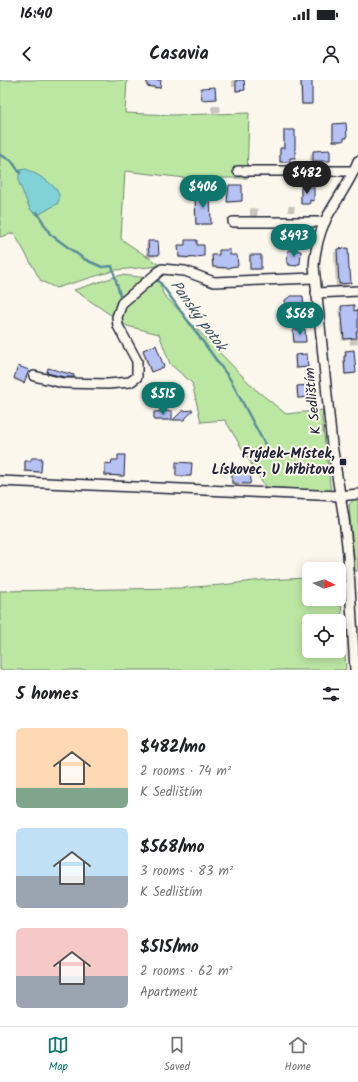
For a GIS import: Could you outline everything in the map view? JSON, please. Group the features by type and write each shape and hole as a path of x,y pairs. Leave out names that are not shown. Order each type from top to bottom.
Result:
{"street":[{"name":"K Sedlištím","path":"355,670 348,554 332,444 314,278 314,266 316,252 325,222 354,171 358,161"},
{"path":"238,171 354,171"},
{"path":"233,222 325,222"},
{"path":"34,376 63,383 108,384 130,382 137,377 137,361 118,326 117,317 122,303 162,269 185,271 214,282 314,278"},
{"path":"316,293 358,291"},
{"path":"0,481 340,496 358,494"}],"green space":[{"path":"0,80 127,80 125,113 172,115 249,113 247,178 185,178 125,171 121,239 161,266 116,270 56,288 41,281 14,233 0,237"},
{"path":"121,275 159,279 163,294 255,389 286,414 323,410 322,419 331,492 265,487 225,420 201,422 192,383 170,364 159,334 127,326 74,290"},
{"path":"355,498 358,498 358,571 355,571 349,505"},
{"path":"302,578 302,606 341,606 342,614 302,614 302,658 345,658 346,670 0,670 0,591 180,588 262,580"}],"water":[{"path":"26,169 43,178 55,188 58,193 59,198 57,204 38,215 30,209 19,183 20,170"}],"building":[{"path":"147,80 161,80 160,88 147,86"},
{"path":"236,80 244,80 245,90 236,91"},
{"path":"301,80 312,80 312,104 302,104"},
{"path":"215,87 216,99 202,100 201,88"},
{"path":"346,123 347,138 344,138 342,141 333,141 333,124"},
{"path":"284,130 295,130 295,158 290,158 290,162 280,162 280,148 284,148"},
{"path":"330,150 330,161 313,161 313,151"},
{"path":"229,185 242,185 242,201 227,202"},
{"path":"301,187 314,187 314,201 310,200 310,204 301,204"},
{"path":"195,194 210,194 211,224 196,224"},
{"path":"185,240 197,240 197,245 204,245 204,256 197,258 179,257 178,245 185,245"},
{"path":"148,241 158,241 159,255 149,255"},
{"path":"348,248 351,283 339,284 337,249"},
{"path":"219,250 230,250 230,255 237,255 238,266 230,268 213,267 212,255 219,255"},
{"path":"288,250 301,251 300,264 297,264 297,266 289,265 289,263 287,263"},
{"path":"250,255 261,255 261,269 250,269"},
{"path":"291,296 303,296 304,313 291,314 291,310 286,310 285,300"},
{"path":"354,305 354,311 357,310 358,312 358,331 356,331 357,338 344,339 341,306"},
{"path":"305,329 306,342 294,342 293,330"},
{"path":"156,345 164,367 151,372 143,350"},
{"path":"354,350 356,373 345,374 345,351"},
{"path":"307,354 308,367 296,368 295,355"},
{"path":"18,366 29,370 24,383 14,378"},
{"path":"48,368 74,375 74,377 64,377 47,373"},
{"path":"309,385 310,397 298,398 297,386"},
{"path":"193,410 184,420 173,420 182,411"},
{"path":"172,411 172,420 154,420 154,412"},
{"path":"118,455 125,455 124,476 105,475 105,463 111,464 112,460 118,460"},
{"path":"32,458 42,458 41,472 25,471 25,461 30,461"},
{"path":"176,462 192,463 191,476 176,476"},
{"path":"232,470 239,470 239,473 247,473 251,475 250,484 232,483"}],"waterway":[{"name":"Panský potok","path":"0,155 11,160 20,173"},
{"name":"Panský potok","path":"37,212 50,234 84,259 102,267 112,266 121,299 122,298"},
{"name":"Panský potok","path":"153,280 159,281 230,379 270,454"}],"place":[{"name":"Frýdek-Místek, Lískovec, U hřbitova","path":"343,462"}]}
